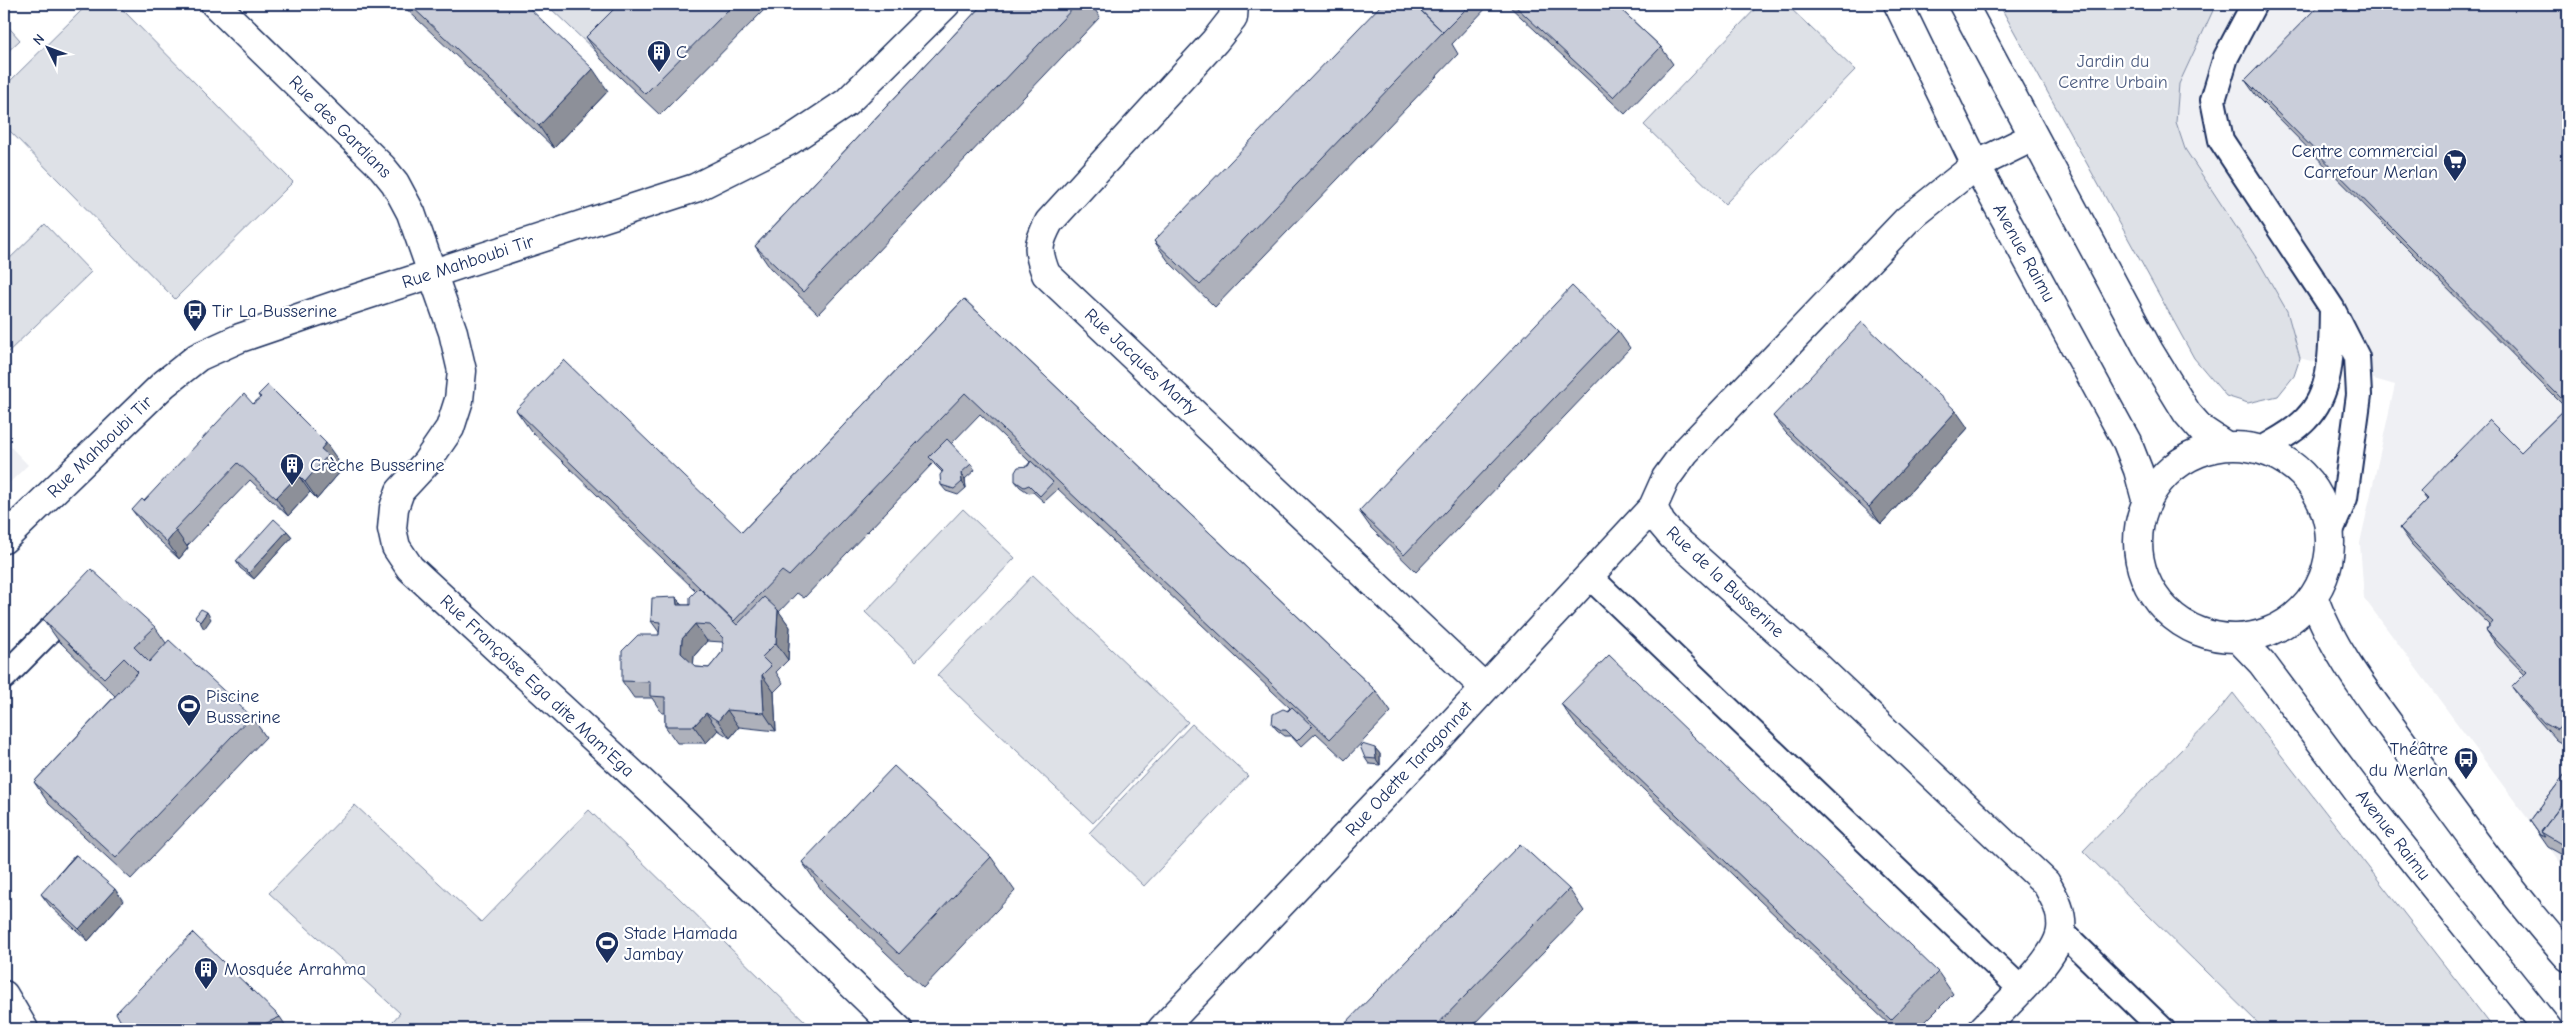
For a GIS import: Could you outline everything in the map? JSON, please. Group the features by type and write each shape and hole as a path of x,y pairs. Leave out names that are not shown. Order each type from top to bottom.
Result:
{"street":[{"name":"Rue des Gardians","path":"215,4 382,167 395,183 411,213 431,273"},
{"name":"Rue Mahboubi Tir","path":"4,539 164,384 198,357 240,338 431,273 695,188 789,141 846,102 946,4"},
{"name":"Rue Jacques Marty","path":"1234,4 1233,18 1215,41 1049,222 1038,242 1046,274 1485,688"},
{"name":"Avenue Raimu","path":"1898,4 1976,165 2126,442 2138,470 2147,502"},
{"path":"1963,4 2000,70 2033,137 2154,358 2188,412 2202,430 2223,444"},
{"path":"1653,507 1666,478 1685,452 1907,220 1976,165 2033,137"},
{"name":"Rue Françoise Ega dite Mam'Ega","path":"431,273 453,332 462,371 459,400 450,428 426,463 400,491 394,508 392,529 396,547 417,575 648,788 898,1029"},
{"path":"2223,444 2243,444 2262,449 2288,462 2306,478 2322,501 2330,533 2330,557 2324,579 2314,599 2296,618 2268,634 2239,639 2212,638 2174,617 2159,603 2146,579 2138,554 2137,528 2147,502 2161,481 2178,465 2196,454 2223,444"},
{"name":"Rue Odette Taragonnet","path":"1162,1029 1485,688 1653,507"},
{"name":"Rue de la Busserine","path":"1653,507 1661,523 1672,536 1816,666 2046,884 2059,906 2061,931"},
{"path":"2314,599 2321,618 2357,679 2478,846 2564,947"},
{"name":"Avenue Raimu","path":"2239,639 2262,663 2360,794 2548,1029"},
{"path":"1983,1029 2051,954 2061,931"},
{"path":"4,995 24,1029"}],"lane":[{"path":"2254,4 2226,57 2213,100 2221,140 2332,308 2357,357 2359,395 2345,498 2330,533"},
{"path":"2262,449 2290,432 2308,418 2322,396 2331,355 2332,308"},
{"path":"1589,576 2021,989"},
{"path":"4,677 91,590"},
{"path":"2061,931 2162,1029"}],"shaded area":[{"path":"2216,4 2568,4 2568,873 2364,598 2360,543 2395,385 2300,358 2287,311 2259,262 2185,149 2176,122 2179,84"},
{"path":"4,440 28,465 4,488"}],"green space":[{"path":"88,4 117,4 293,182 175,299 4,125 4,87"},
{"path":"546,4 640,4 595,51"},
{"path":"1760,4 1786,4 1855,70 1725,204 1644,125"},
{"name":"Jardin du Centre Urbain","path":"1999,4 2216,4 2179,84 2176,122 2185,149 2259,262 2287,311 2300,358 2294,376 2278,396 2248,403 2226,396 2194,358"},
{"path":"4,22 20,40 4,55"},
{"path":"45,224 91,272 4,356 4,264"},
{"path":"963,509 1015,558 916,661 865,612"},
{"path":"1033,575 1188,722 1093,823 937,675"},
{"path":"2233,693 2494,1029 2264,1029 2083,851 2215,715"},
{"path":"1192,724 1248,776 1144,886 1089,833"},
{"path":"355,805 481,922 589,810 813,1029 386,1029 400,1013 269,893"}],"building":[{"path":"409,4 525,4 593,69 539,126"},
{"path":"619,4 734,4 645,94 586,37"},
{"path":"983,4 1077,4 803,292 755,246"},
{"path":"1382,4 1414,4 1443,32 1200,285 1154,241"},
{"path":"1471,4 1443,32 1415,5"},
{"path":"1513,4 1615,4 1661,47 1613,97"},
{"name":"Centre commercial Carrefour Merlan","path":"2320,4 2568,4 2568,405 2245,80"},
{"path":"1572,286 1618,331 1404,555 1359,511"},
{"path":"964,299 1376,691 1330,739 965,393 789,576 782,571 734,621 516,410 564,360 742,532"},
{"path":"1862,322 1956,411 1869,507 1773,416"},
{"name":"Crèche Busserine","path":"268,385 326,443 321,449 328,455 305,482 298,475 276,498 238,463 174,530 176,531 167,542 132,510 142,499 144,501 244,394 253,404 261,397 258,395"},
{"path":"2568,406 2568,718 2557,730 2544,723 2512,687 2527,672 2486,630 2493,622 2451,582 2400,528 2428,499 2420,491 2489,420 2521,452"},
{"path":"947,439 971,464 961,473 962,482 954,489 941,485 940,475 943,471 929,457"},
{"path":"1031,461 1053,482 1040,496 1029,485 1024,487 1015,481 1015,472 1018,467 1028,466"},
{"path":"274,519 287,531 249,573 236,561"},
{"name":"Piscine Busserine","path":"91,569 155,627 134,647 149,662 169,640 251,716 116,858 34,782 138,672 124,658 104,678 43,619"},
{"path":"699,588 737,625 764,597 778,610 776,643 762,657 771,666 762,675 764,713 727,710 718,721 706,713 694,726 665,726 665,697 650,696 650,682 622,681 622,651 638,635 659,635 660,622 651,621 652,598 676,597 677,605 690,605 690,597","holes":["695,624 710,625 723,638 723,651 709,668 696,667 681,653 682,639"]},
{"path":"201,609 207,612 200,622 195,617"},
{"path":"1609,655 1938,972 1891,1020 1561,704"},
{"path":"1292,707 1312,726 1297,741 1286,730 1281,730 1272,724 1273,714 1283,709 1288,711"},
{"path":"1362,744 1375,748 1376,759 1365,758 1360,746"},
{"path":"894,766 991,857 899,954 802,862"},
{"path":"2568,770 2568,796 2541,832 2545,837 2540,835 2530,821"},
{"path":"2568,796 2568,848 2541,832"},
{"path":"1520,844 1569,889 1433,1029 1340,1029"},
{"path":"76,855 115,889 79,929 41,894"},
{"name":"Mosquée Arrahma","path":"193,933 280,1017 253,1029 125,1029 116,1013"}],"place":[{"name":"C","path":"659,73"},
{"name":"Centre commercial Carrefour Merlan","path":"2455,182"},
{"name":"Tir La Busserine","path":"195,332"},
{"name":"Crèche Busserine","path":"292,486"},
{"name":"Piscine Busserine","path":"189,727"},
{"name":"Théâtre du Merlan","path":"2466,780"},
{"name":"Stade Hamada Jambay","path":"607,964"},
{"name":"Mosquée Arrahma","path":"206,990"}]}
